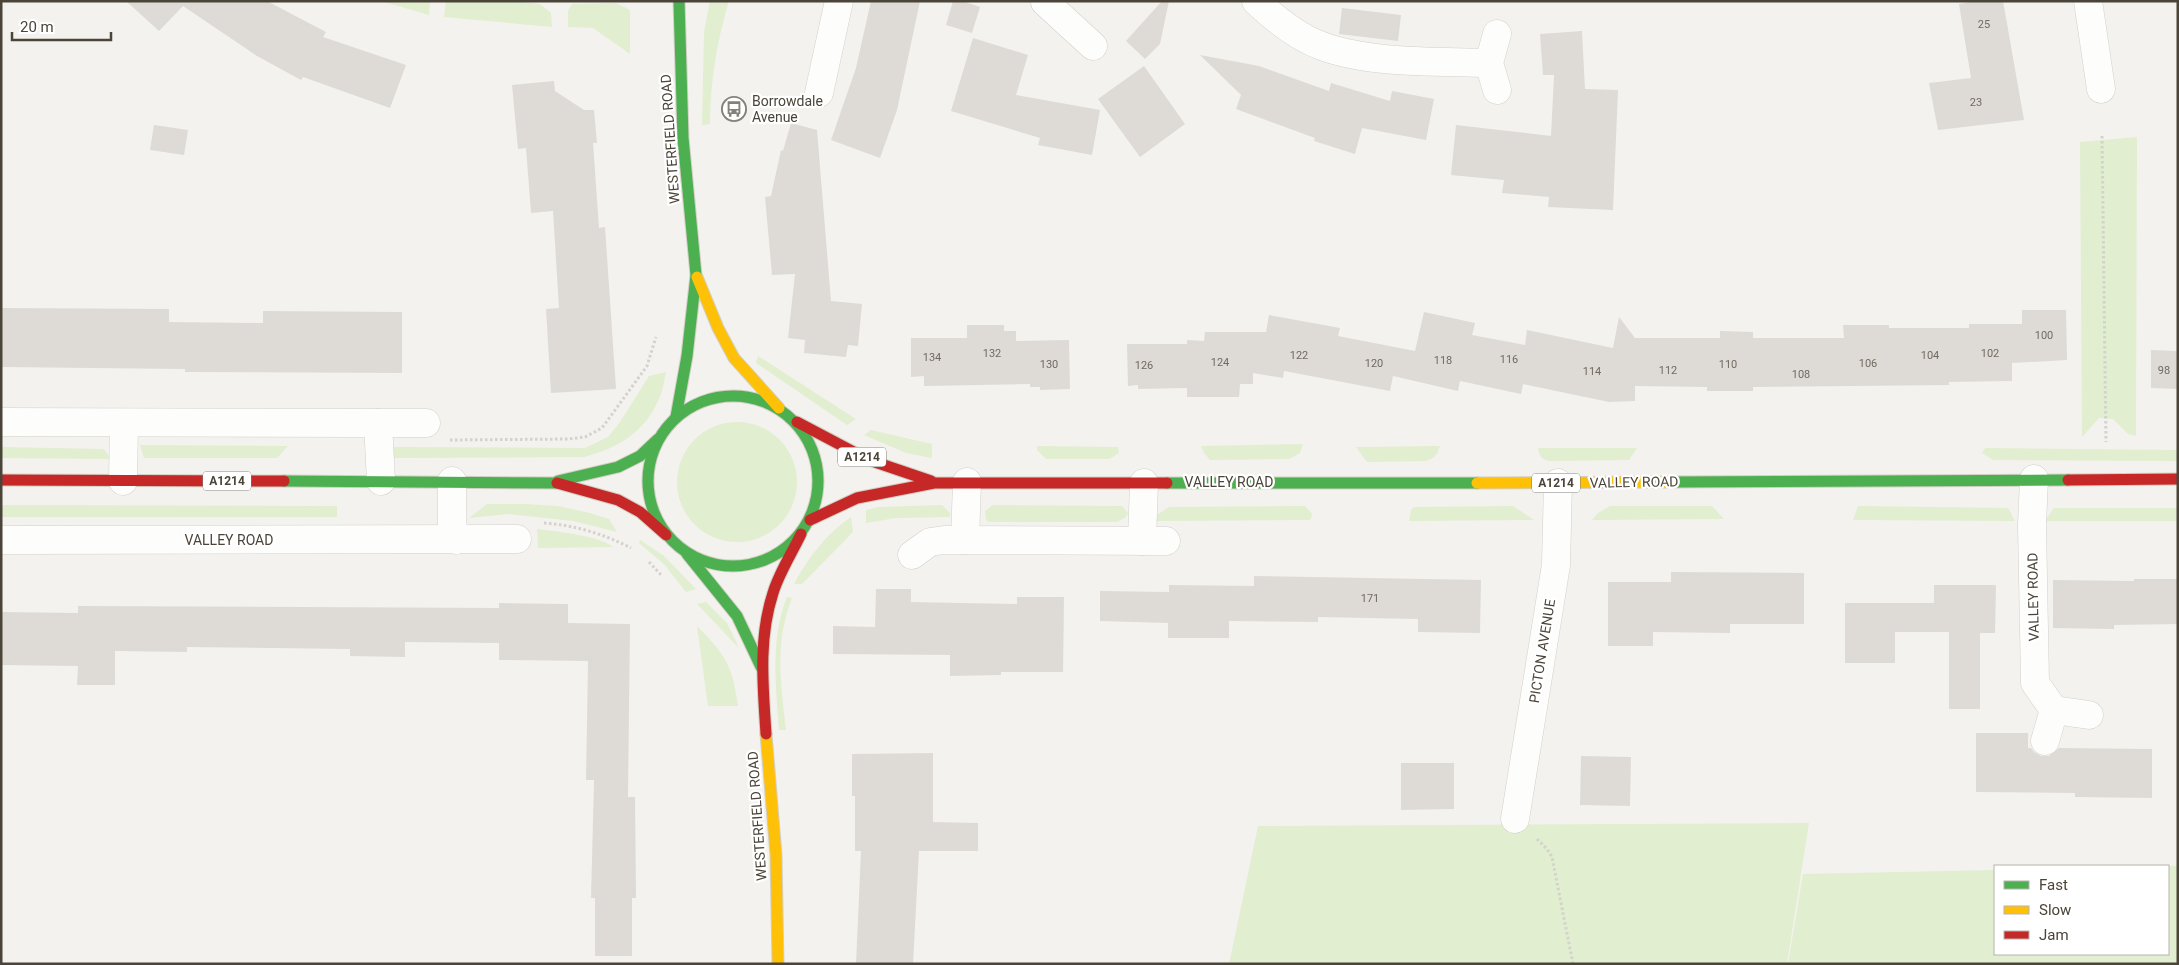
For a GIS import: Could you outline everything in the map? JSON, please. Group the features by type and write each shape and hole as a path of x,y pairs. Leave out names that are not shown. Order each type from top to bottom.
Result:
{"main road":[{"name":"WESTERFIELD ROAD","path":"676,417 687,356 696,275 683,138 679,1"},
{"name":"WESTERFIELD ROAD","path":"696,275 718,328 734,358 779,408"},
{"path":"726,396 753,398 779,408 795,421 810,443 818,468 818,495 810,520 801,534 782,552 760,563 736,567 711,564 688,554 666,535 652,510 647,482 652,454 658,439 676,417 699,402 726,396"},
{"name":"VALLEY ROAD","path":"795,421 869,460 934,483"},
{"name":"A1214","path":"1,480 554,482 618,467 640,456 658,439"},
{"name":"VALLEY ROAD","path":"810,520 857,498 934,483 967,482 1558,483 2178,479"},
{"name":"A1214","path":"554,482 618,500 640,512 666,535"},
{"name":"WESTERFIELD ROAD","path":"778,964 776,854 761,667 766,622 773,592 801,534"},
{"name":"WESTERFIELD ROAD","path":"688,554 722,595 736,616 761,667"}],"street":[{"path":"819,93 839,1"},
{"path":"1256,1 1272,17 1297,34 1321,46 1343,52 1379,58 1488,63"},
{"path":"2088,1 2101,89"},
{"path":"1044,2 1093,46"},
{"path":"1497,34 1488,63 1497,90"},
{"path":"1,422 426,423"},
{"path":"123,481 124,423"},
{"path":"378,423 381,481"},
{"name":"VALLEY ROAD","path":"2034,479 2032,526 2035,683 2054,710"},
{"path":"452,481 452,523 456,540"},
{"path":"965,540 967,482"},
{"path":"912,555 930,542 965,540 1154,541 1144,483"},
{"name":"PICTON AVENUE","path":"1523,826 1556,565 1558,483"},
{"name":"VALLEY ROAD","path":"1,540 517,539"},
{"path":"2045,741 2054,710 2090,715"}],"path":[{"path":"2102,136 2106,442"},
{"path":"449,440 568,439 586,437 602,428 646,366"},
{"path":"540,523 557,524 585,530 612,539 639,552"},
{"path":"648,561 669,582"},
{"path":"1523,826 1547,848 1552,857 1573,964"}],"green space":[{"path":"381,1 430,1 429,15"},
{"path":"446,1 512,1 540,4 551,13 552,27 444,17"},
{"path":"710,1 729,1 715,62 710,124 702,125 704,32"},
{"path":"616,3 630,10 630,54 593,28 568,27 568,11 572,4"},
{"path":"2137,137 2136,436 2128,434 2113,419 2099,418 2082,437 2080,142"},
{"path":"758,356 856,419 847,425 756,363"},
{"path":"666,372 660,396 653,411 638,430 619,444 584,457 391,458 391,447 585,448 608,437 620,422 649,376"},
{"path":"737,422 749,423 760,427 770,432 779,440 787,449 792,459 796,470 796,494 792,505 787,515 779,524 770,532 760,537 749,541 737,542 725,541 714,537 704,532 695,524 687,515 682,505 678,494 677,482 678,470 682,459 687,449 695,440 704,432 714,427 725,423"},
{"path":"871,430 932,444 932,458 906,453 864,435"},
{"path":"1303,444 1300,453 1289,459 1210,460 1201,446"},
{"path":"140,445 288,446 277,458 144,458"},
{"path":"1037,446 1118,447 1119,453 1109,459 1046,459 1037,450"},
{"path":"1440,446 1435,456 1426,461 1367,462 1356,447"},
{"path":"1,447 104,449 111,459 1,458"},
{"path":"1538,448 1637,448 1629,460 1550,461 1541,457"},
{"path":"1985,448 2178,450 2178,461 1993,460 1982,453"},
{"path":"487,504 558,506 609,519 617,532 573,521 508,514 469,518"},
{"path":"1,505 337,506 337,517 1,517"},
{"path":"942,505 950,513 950,517 896,518 866,523 866,510 878,507"},
{"path":"993,505 1122,506 1128,513 1126,517 1117,522 989,522 986,520 985,511"},
{"path":"1305,506 1312,514 1309,520 1153,521 1157,515 1169,507"},
{"path":"1513,506 1534,520 1409,521 1411,510 1414,507"},
{"path":"1610,506 1712,506 1724,519 1592,520 1598,513"},
{"path":"1858,506 2008,508 2015,521 1853,520"},
{"path":"2054,508 2178,508 2178,521 2045,521"},
{"path":"851,517 853,532 802,584 794,584 818,547"},
{"path":"537,529 588,537 613,547 538,548"},
{"path":"640,540 664,556 696,589 686,592 664,564 639,543"},
{"path":"787,597 792,598 783,631 780,663 786,730 779,730 776,646 778,629"},
{"path":"706,602 727,623 739,648 697,604"},
{"path":"697,626 715,645 726,662 733,680 738,706 708,706"},
{"path":"1809,823 1787,964 1229,964 1258,826"},
{"path":"2169,866 2178,866 2178,964 1788,964 1803,874 1994,870 1994,955 2169,955"}],"building":[{"path":"126,1 267,1 326,32 323,37 406,65 390,108 303,77 301,80 257,56 183,6 159,31"},
{"path":"871,1 920,1 897,110 880,158 831,140 856,68"},
{"path":"953,1 962,1 980,7 972,33 946,25"},
{"path":"1162,1 1169,1 1160,44 1145,59 1126,41"},
{"path":"1976,1 2003,1 2024,120 1938,130 1929,83 1971,78 1959,4"},
{"path":"1342,8 1401,15 1398,41 1339,34"},
{"path":"1582,31 1585,89 1618,90 1613,210 1548,207 1549,197 1502,193 1504,180 1451,175 1456,125 1551,136 1554,75 1543,75 1540,34"},
{"path":"973,38 1028,55 1016,95 1100,110 1092,155 1038,145 1040,138 951,111"},
{"path":"1200,55 1259,66 1329,91 1331,83 1390,101 1392,91 1434,99 1426,140 1362,128 1355,154 1314,141 1315,138 1236,109 1241,95"},
{"path":"1144,66 1185,124 1140,157 1098,99"},
{"path":"554,81 555,91 584,110 594,110 597,143 593,143 599,228 605,227 616,389 551,393 546,309 559,308 553,211 531,213 526,148 518,149 512,85"},
{"path":"791,123 817,130 831,301 862,304 858,346 848,345 846,357 804,353 805,340 788,338 795,274 772,275 765,197 771,196 781,150 783,151"},
{"path":"154,125 188,130 184,155 150,150"},
{"path":"1,308 169,309 169,322 263,323 263,311 402,312 402,373 185,372 185,369 1,367"},
{"path":"2022,310 2066,310 2067,360 2012,363 2012,381 1949,382 1949,385 1753,387 1753,391 1707,391 1707,387 1635,386 1635,401 1609,402 1523,384 1521,394 1460,381 1458,391 1393,376 1390,391 1284,371 1283,378 1253,373 1253,384 1240,384 1239,397 1187,397 1187,388 1138,389 1138,385 1128,386 1127,344 1187,344 1187,340 1204,341 1205,332 1266,332 1269,315 1340,328 1338,336 1415,351 1424,312 1475,323 1472,335 1525,345 1527,330 1613,348 1619,317 1635,338 1720,338 1720,331 1753,332 1753,338 1844,338 1843,325 1889,325 1889,328 1969,328 1969,324 2022,324"},
{"path":"967,325 1004,325 1004,331 1016,331 1016,341 1069,340 1070,389 1040,390 1040,387 1030,387 1030,384 924,386 924,376 911,377 911,338 967,338"},
{"path":"2151,350 2178,351 2178,389 2151,388"},
{"path":"1671,572 1804,573 1804,624 1730,624 1730,633 1653,632 1653,646 1608,646 1608,582 1671,582"},
{"path":"1254,576 1481,580 1480,633 1418,632 1418,619 1318,617 1318,622 1229,621 1229,638 1168,638 1168,623 1100,621 1100,591 1169,592 1169,585 1254,586"},
{"path":"2134,579 2178,579 2178,624 2114,625 2114,629 2053,628 2053,580 2134,581"},
{"path":"1934,585 1996,585 1995,633 1980,633 1980,709 1949,709 1949,632 1895,632 1895,663 1845,663 1845,603 1934,603"},
{"path":"876,589 911,589 911,602 1017,604 1017,597 1064,597 1063,672 1001,672 1001,675 950,676 950,655 833,654 833,626 875,627"},
{"path":"499,603 568,604 568,623 630,624 628,797 635,797 636,898 632,898 632,956 595,956 595,898 591,898 594,780 586,780 588,661 499,660 499,643 405,642 405,657 350,656 350,649 187,647 187,652 115,651 115,685 77,685 78,666 1,665 1,612 78,613 78,606 499,608"},
{"path":"1976,733 2028,733 2028,748 2031,748 2041,756 2049,756 2059,748 2152,749 2152,798 2075,797 2075,793 1976,792"},
{"path":"933,753 933,822 978,823 978,851 919,851 913,964 856,964 861,851 855,851 855,796 852,796 852,754"},
{"path":"1581,756 1631,757 1630,806 1580,805"},
{"path":"1401,763 1454,763 1454,809 1401,810"}],"traffic: fast":[{"path":"676,417 687,356 696,275 683,138 679,1"},
{"path":"741,396 766,402 787,415 799,427 815,456 818,481 817,498 812,514 799,535 787,547 758,563 725,566 700,560 679,547 667,535 651,506 648,473 654,448 667,427 679,415 708,399 741,396"},
{"path":"558,481 618,467 640,456 658,439"},
{"path":"1674,482 2068,480"},
{"path":"284,481 557,483"},
{"path":"1167,483 1477,483"},
{"path":"687,554 737,616 761,667"}],"traffic: slow":[{"path":"697,277 718,328 734,358 779,408"},
{"path":"1477,483 1674,482"},
{"path":"766,734 776,855 778,964"}],"traffic: jam":[{"path":"797,422 869,460 931,481"},
{"path":"2068,480 2178,479"},
{"path":"1,480 284,481"},
{"path":"557,483 618,500 640,512 666,535"},
{"path":"810,520 857,498 934,483 1167,483"},
{"path":"766,734 763,645 768,610 782,571 801,534"}],"place":[{"name":"Borrowdale Avenue","path":"734,109"}]}
